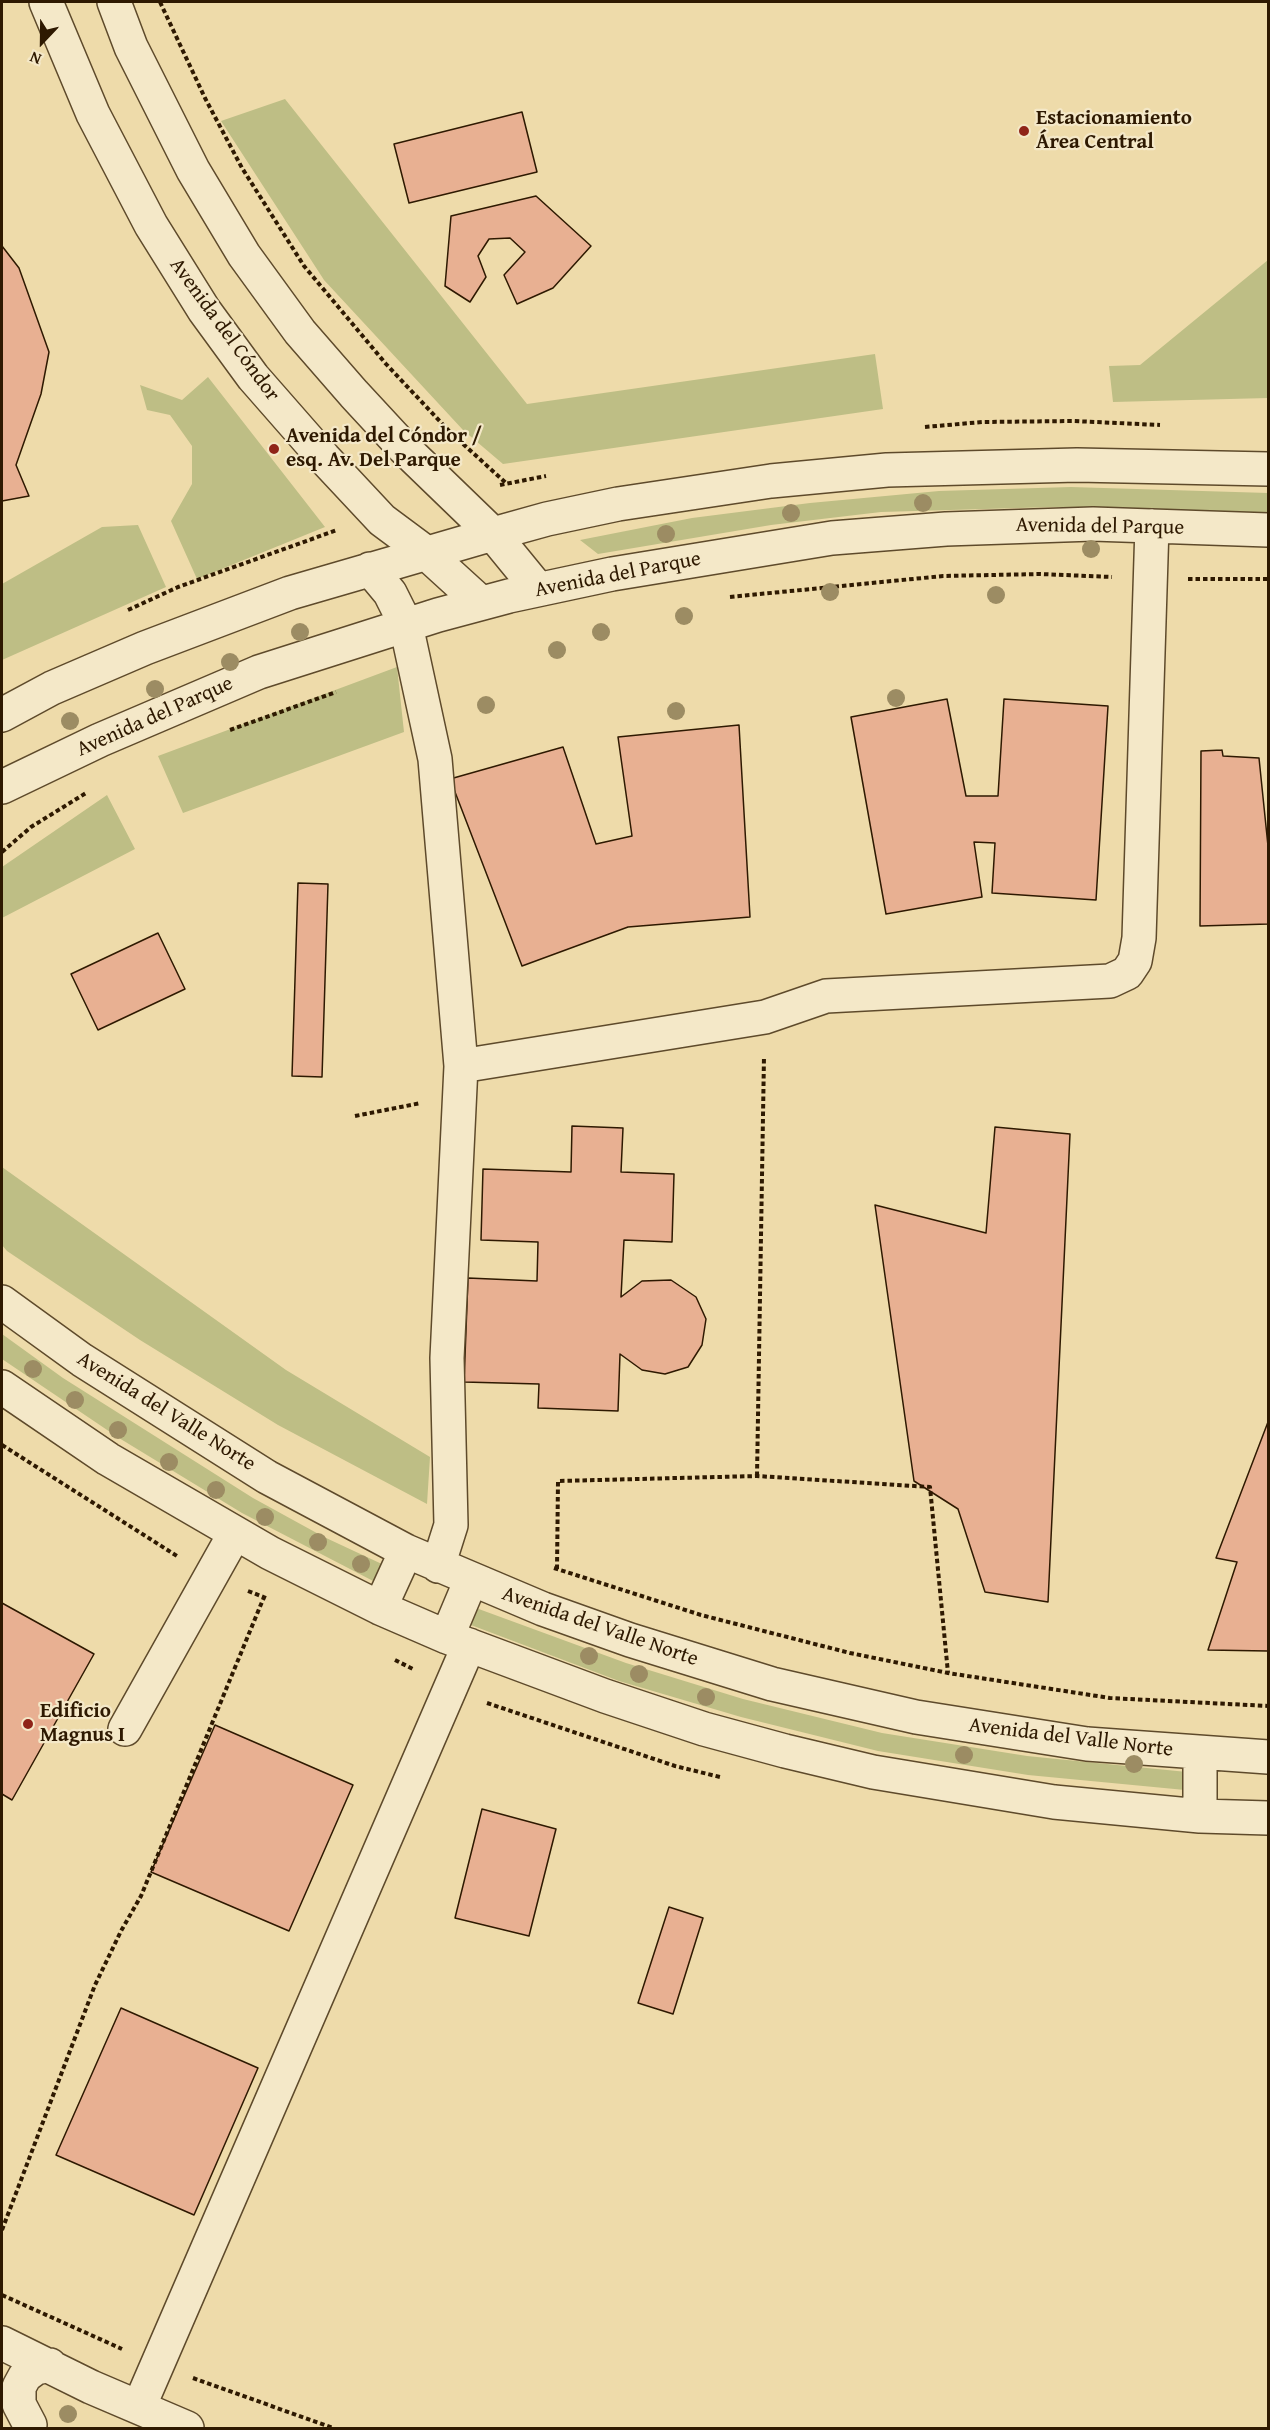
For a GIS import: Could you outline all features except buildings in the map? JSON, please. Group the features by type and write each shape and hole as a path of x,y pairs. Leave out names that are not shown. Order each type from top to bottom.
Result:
{"street":[{"name":"Avenida del Cóndor","path":"46,2 93,114 151,225 204,310 254,377 324,458 382,520 425,552 481,603"},
{"path":"114,2 131,47 193,170 244,255 300,332 354,394 404,448 493,534 538,589"},
{"path":"2,715 52,688 145,648 280,597 425,552 547,519 699,491 833,473 1077,465 1269,469"},
{"name":"Avenida del Parque","path":"2,787 100,740 259,672 406,625 538,589 658,565 832,538 1020,525 1269,530"},
{"path":"461,1080 765,1017 826,996 1110,981 1127,973 1135,961 1139,938 1152,526"},
{"path":"370,569 390,593 406,625 435,759 461,1080 447,1358 451,1525 438,1566"},
{"name":"Avenida del Valle Norte","path":"2,1302 82,1360 267,1477 406,1551 543,1610 772,1684 916,1717 1087,1744 1269,1757"},
{"path":"2,1387 108,1459 235,1533 380,1608 458,1641 604,1696 704,1729 873,1772 1054,1802 1200,1815 1269,1818"},
{"path":"125,1729 235,1533"},
{"path":"380,1608 406,1551"},
{"path":"139,2407 458,1641 471,1580"},
{"path":"1200,1753 1200,1815"},
{"path":"2,2343 188,2428"},
{"path":"24,2421 19,2404 19,2387 25,2376 36,2368 50,2365"}],"path":[{"path":"160,2 205,98 242,168 304,266 386,364 450,432 547,519"},
{"path":"722,598 943,576 1040,574 1150,579 1269,579"},
{"path":"228,731 338,691"},
{"path":"2,852 31,827 88,792"},
{"path":"757,1476 765,1017"},
{"path":"355,1116 461,1080"},
{"path":"558,1569 558,1481 757,1476 930,1487 948,1673"},
{"path":"547,1565 701,1615 850,1653 948,1673 1110,1698 1269,1706"},
{"path":"2,2230 95,1985 121,1930 141,1896 264,1597"}],"green space":[{"path":"285,99 527,404 875,354 883,409 503,464 463,430 324,280 221,121"},
{"path":"1268,260 1268,398 1113,402 1109,366 1140,365"},
{"path":"208,377 325,527 197,579 171,521 192,484 192,446 170,415 147,410 140,385 182,400"},
{"path":"1071,487 1268,493 1268,513 1054,507 881,512 771,525 598,554 580,540 692,518 810,503 939,491"},
{"path":"138,525 166,587 2,660 2,584 102,527"},
{"path":"397,667 404,732 183,813 158,756"},
{"path":"107,795 135,849 2,918 2,867"},
{"path":"2,1167 286,1370 430,1457 427,1504 278,1425 140,1340 7,1251 2,1245"},
{"path":"2,1334 63,1378 253,1498 324,1537 384,1565 377,1583 242,1513 119,1438 2,1359"},
{"path":"476,1608 626,1663 743,1699 882,1733 1027,1756 1187,1772 1185,1790 1028,1775 878,1751 741,1717 619,1681 471,1625"}],"place":[{"name":"Estacionamiento Área Central","path":"1024,131"},
{"name":"Avenida del Cóndor / esq. Av. Del Parque","path":"274,449"},
{"name":"Edificio Magnus I","path":"28,1724"}]}
